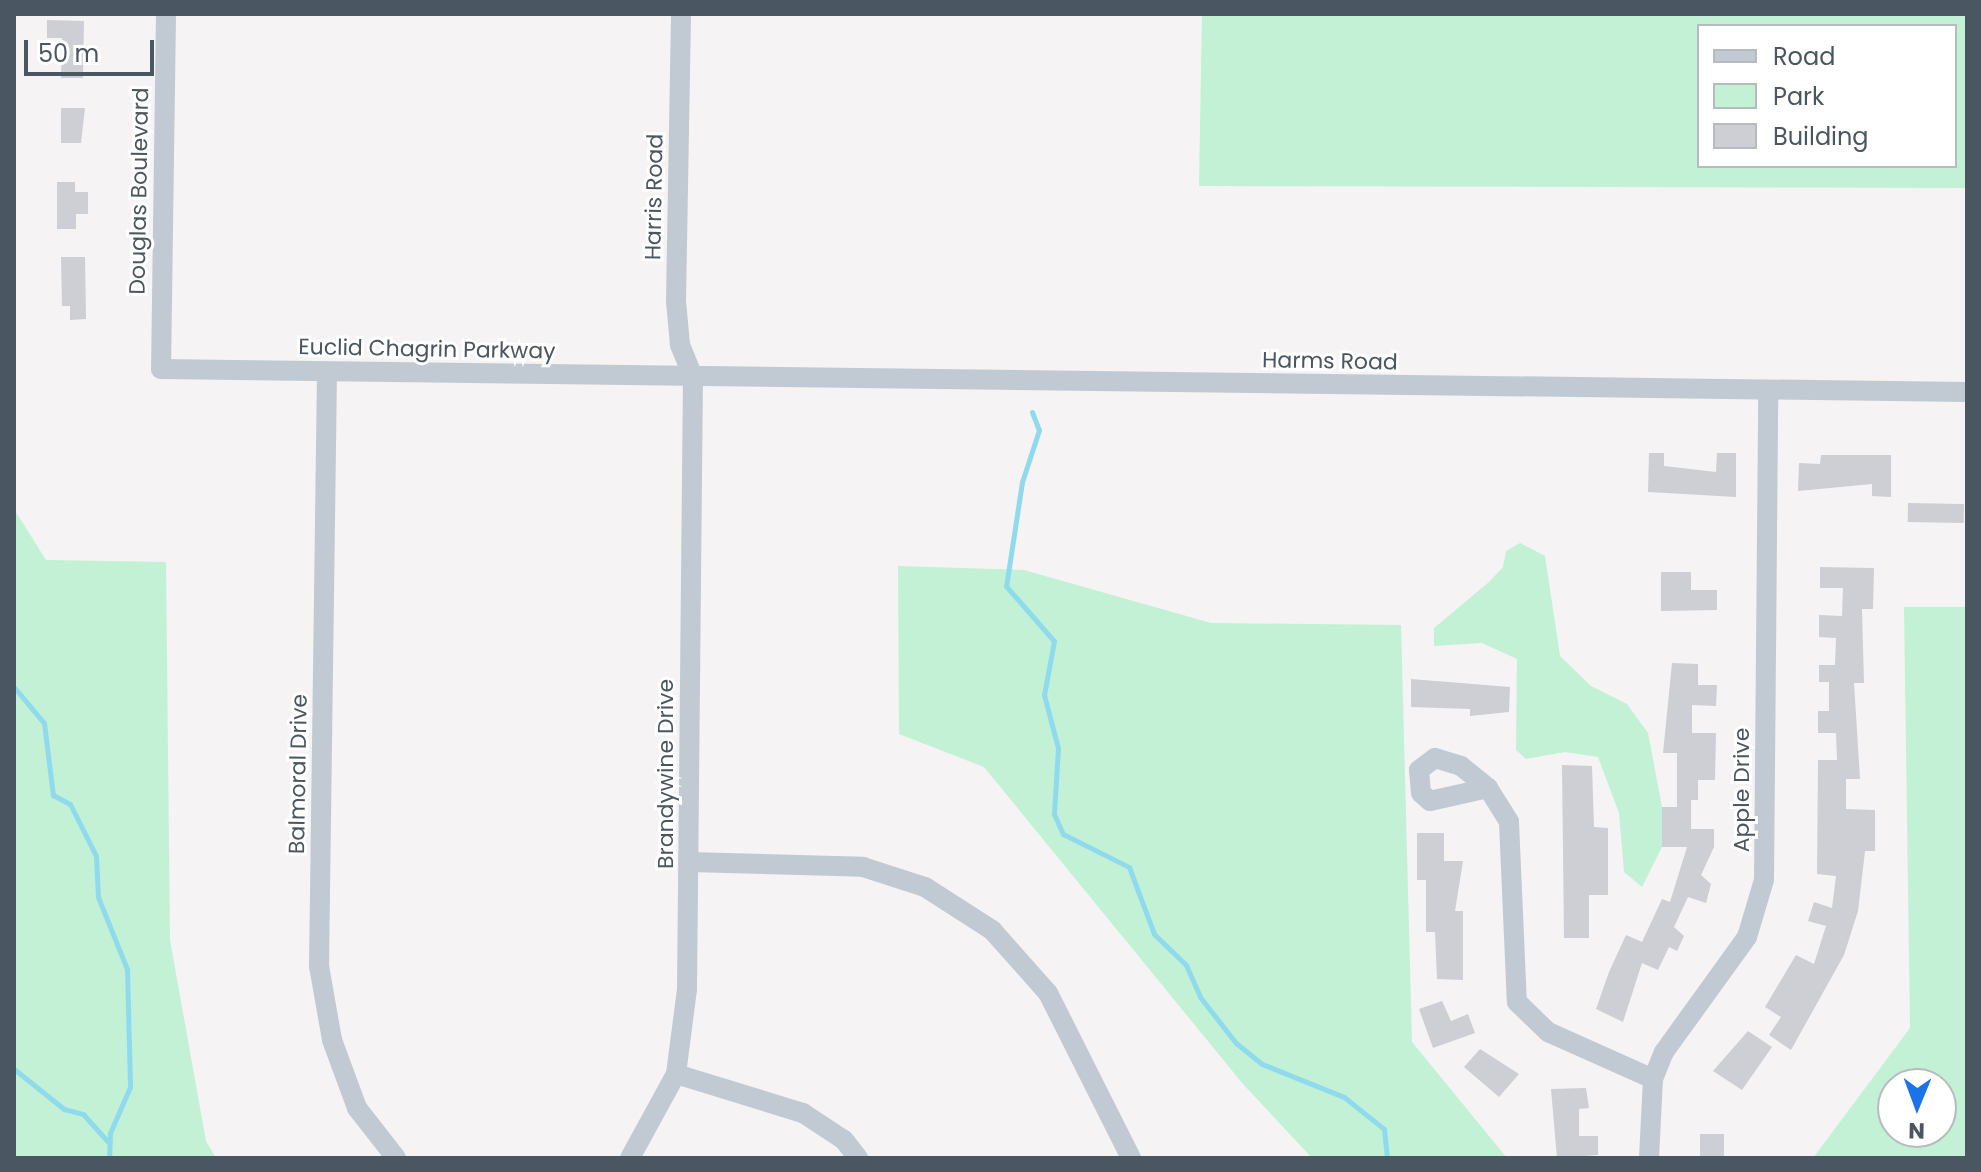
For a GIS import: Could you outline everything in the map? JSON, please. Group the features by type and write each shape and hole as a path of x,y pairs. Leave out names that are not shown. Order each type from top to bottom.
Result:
{"street":[{"name":"Douglas Boulevard","path":"161,369 166,14"},
{"name":"Harris Road","path":"681,14 676,301 680,345 693,377"},
{"name":"Euclid Chagrin Parkway","path":"161,369 693,377"},
{"name":"Balmoral Drive","path":"327,372 319,966 332,1040 357,1108 396,1158"},
{"name":"Harms Road","path":"693,377 1967,392"},
{"name":"Brandywine Drive","path":"630,1158 676,1074 687,989 693,377"},
{"name":"Apple Drive","path":"1649,1158 1653,1079 1673,1037 1747,937 1764,880 1768,390"},
{"path":"1488,788 1513,836 1517,1002 1548,1032 1653,1079"},
{"path":"689,862 863,867 925,887 992,930 1048,993 1131,1158"},
{"path":"676,1074 803,1113 844,1140 858,1158"}],"green space":[{"path":"1202,14 1967,14 1967,188 1199,186"},
{"path":"14,509 46,560 166,562 170,940 206,1141 216,1158 14,1158"},
{"path":"1520,543 1545,556 1560,656 1591,686 1627,704 1648,733 1662,807 1662,847 1642,887 1624,872 1619,813 1598,757 1565,752 1526,759 1516,750 1517,659 1482,643 1434,646 1434,628 1489,582 1503,567 1506,551"},
{"path":"898,566 1024,570 1211,623 1401,625 1412,1042 1507,1158 1312,1158 1243,1084 984,767 899,734"},
{"path":"1904,607 1967,607 1967,1158 1813,1158 1877,1072 1877,1148 1957,1148 1957,1068 1880,1068 1910,1028"}],"building":[{"path":"47,20 84,21 83,78 61,78 62,38 47,38"},
{"path":"61,108 85,108 81,143 61,143"},
{"path":"57,182 75,182 75,192 88,192 88,214 76,214 76,229 57,229"},
{"path":"61,257 85,257 86,319 70,320 70,306 62,306"},
{"path":"1649,453 1664,453 1664,466 1716,472 1717,453 1736,453 1736,497 1648,492"},
{"path":"1821,455 1891,455 1891,497 1872,496 1872,484 1798,491 1799,463 1820,464"},
{"path":"1908,503 1964,504 1964,523 1908,522"},
{"path":"1820,567 1874,568 1873,609 1862,609 1864,683 1854,683 1860,779 1846,779 1846,809 1875,810 1875,851 1865,851 1858,911 1844,955 1791,1050 1769,1035 1781,1017 1765,1007 1796,955 1814,964 1826,926 1808,921 1814,902 1832,908 1836,876 1817,874 1818,760 1837,760 1836,733 1818,733 1818,711 1829,711 1829,682 1819,682 1819,665 1835,665 1836,638 1819,637 1819,615 1842,616 1843,588 1820,588"},
{"path":"1661,572 1691,572 1691,590 1717,590 1717,610 1661,611"},
{"path":"1672,663 1698,664 1698,685 1717,685 1716,706 1692,705 1692,733 1716,733 1715,780 1698,780 1698,800 1691,800 1691,829 1714,829 1714,847 1701,875 1711,884 1706,903 1688,897 1674,927 1684,936 1677,951 1669,947 1658,970 1642,963 1623,1022 1596,1009 1609,972 1626,935 1642,942 1662,899 1670,902 1687,847 1662,847 1662,807 1677,807 1677,753 1663,753"},
{"path":"1411,679 1510,687 1509,712 1470,716 1470,709 1411,707"},
{"path":"1562,765 1592,766 1594,827 1608,828 1608,895 1589,895 1589,938 1564,938"},
{"path":"1417,833 1444,833 1444,861 1463,861 1455,911 1463,911 1463,980 1437,979 1435,932 1426,932 1426,880 1417,880"},
{"path":"1442,1001 1451,1021 1468,1014 1475,1033 1433,1048 1419,1009"},
{"path":"1748,1031 1772,1047 1742,1090 1713,1071"},
{"path":"1480,1049 1519,1074 1499,1097 1464,1067"},
{"path":"1586,1088 1589,1108 1579,1109 1579,1136 1598,1136 1598,1155 1557,1158 1551,1089"},
{"path":"1700,1134 1724,1134 1724,1158 1700,1158"}],"waterway":[{"path":"1032,412 1039,430 1022,482 1006,586 1054,641 1044,695 1058,748 1054,814 1063,834 1129,867 1154,934 1186,965 1200,997 1236,1043 1262,1064 1344,1097 1384,1129 1387,1158"},
{"path":"14,687 44,723 53,795 70,804 96,856 98,897 127,969 130,1087 110,1133 109,1158"},
{"path":"14,1069 64,1109 83,1114 109,1143"}]}
